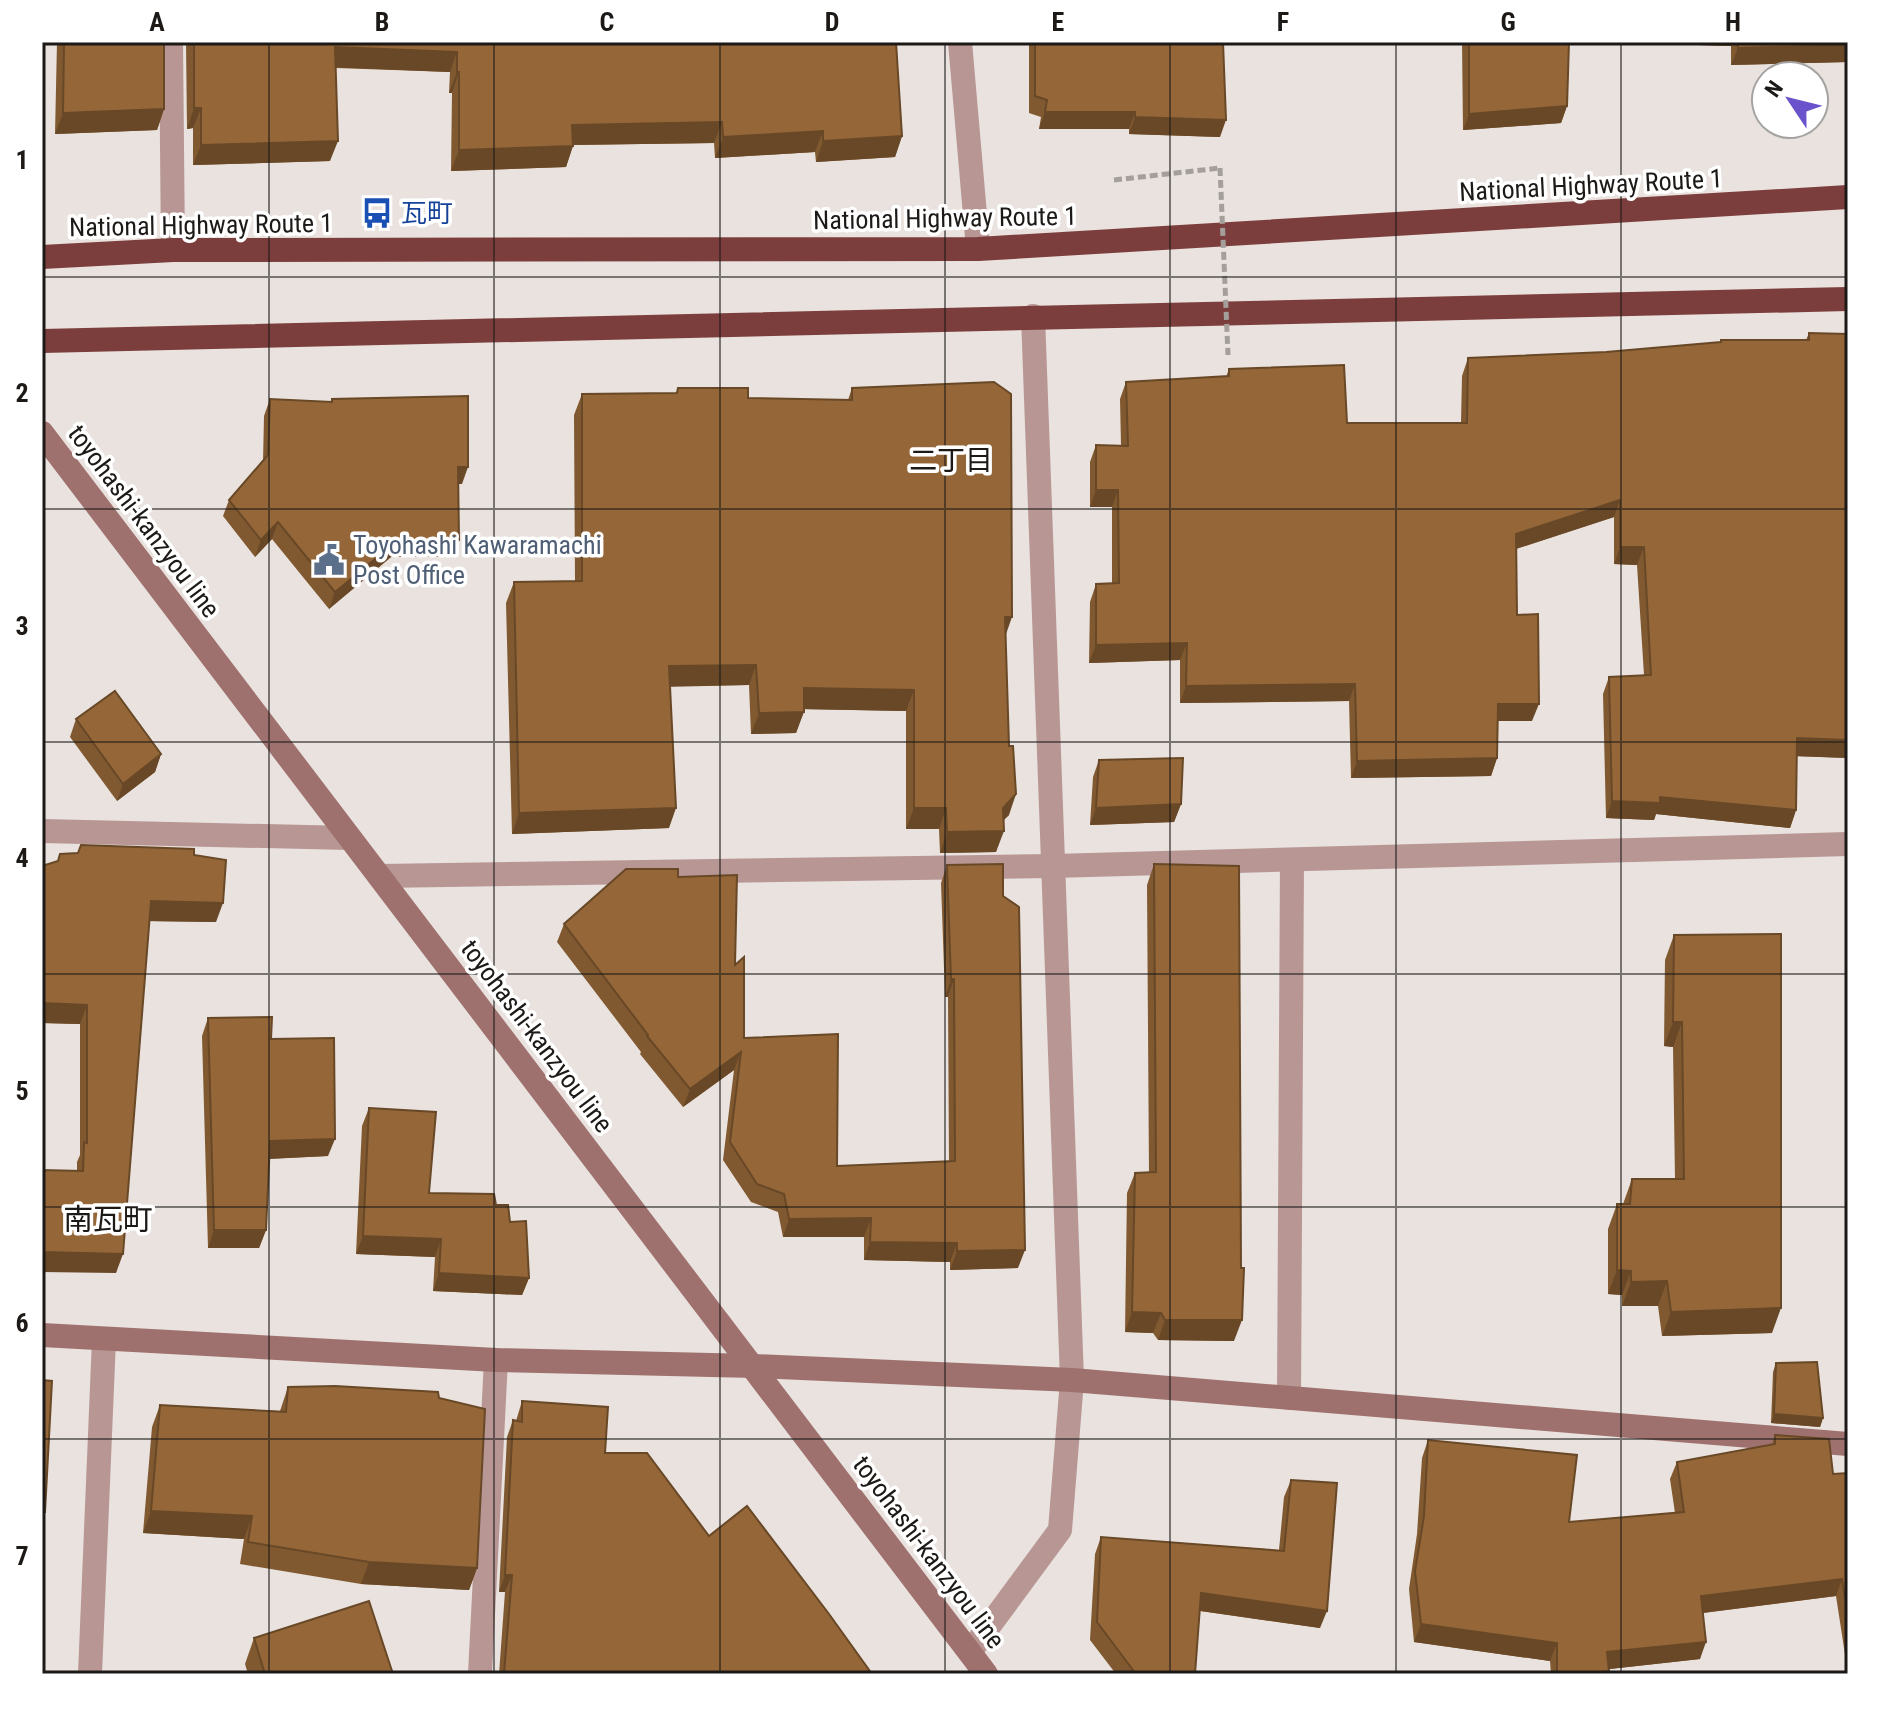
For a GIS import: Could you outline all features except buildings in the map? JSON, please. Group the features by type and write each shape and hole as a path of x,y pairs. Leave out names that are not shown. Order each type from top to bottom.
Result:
{"highway":[{"name":"National Highway Route 1","path":"42,257 173,250 978,249 1848,197"},
{"path":"42,341 1848,299"}],"street":[{"path":"171,42 173,250"},
{"path":"960,42 978,249"},
{"path":"970,1652 1060,1530 1072,1380 1033,316"},
{"name":"toyohashi-kanzyou line","path":"42,433 986,1674"},
{"path":"42,831 349,838"},
{"path":"380,876 1053,866 1848,844"},
{"path":"1289,1398 1292,860"},
{"path":"42,1335 496,1360 754,1366 1072,1380 1848,1444"},
{"path":"90,1674 104,1339"},
{"path":"480,1674 496,1360"}],"path":[{"path":"1114,180 1220,168 1228,355"}],"place":[{"name":"瓦町","path":"377,213"},
{"name":"Toyohashi Kawaramachi Post Office","path":"329,560"}],"district":[{"name":"二丁目","path":"951,460"},
{"name":"南瓦町","path":"108,1219"}]}
